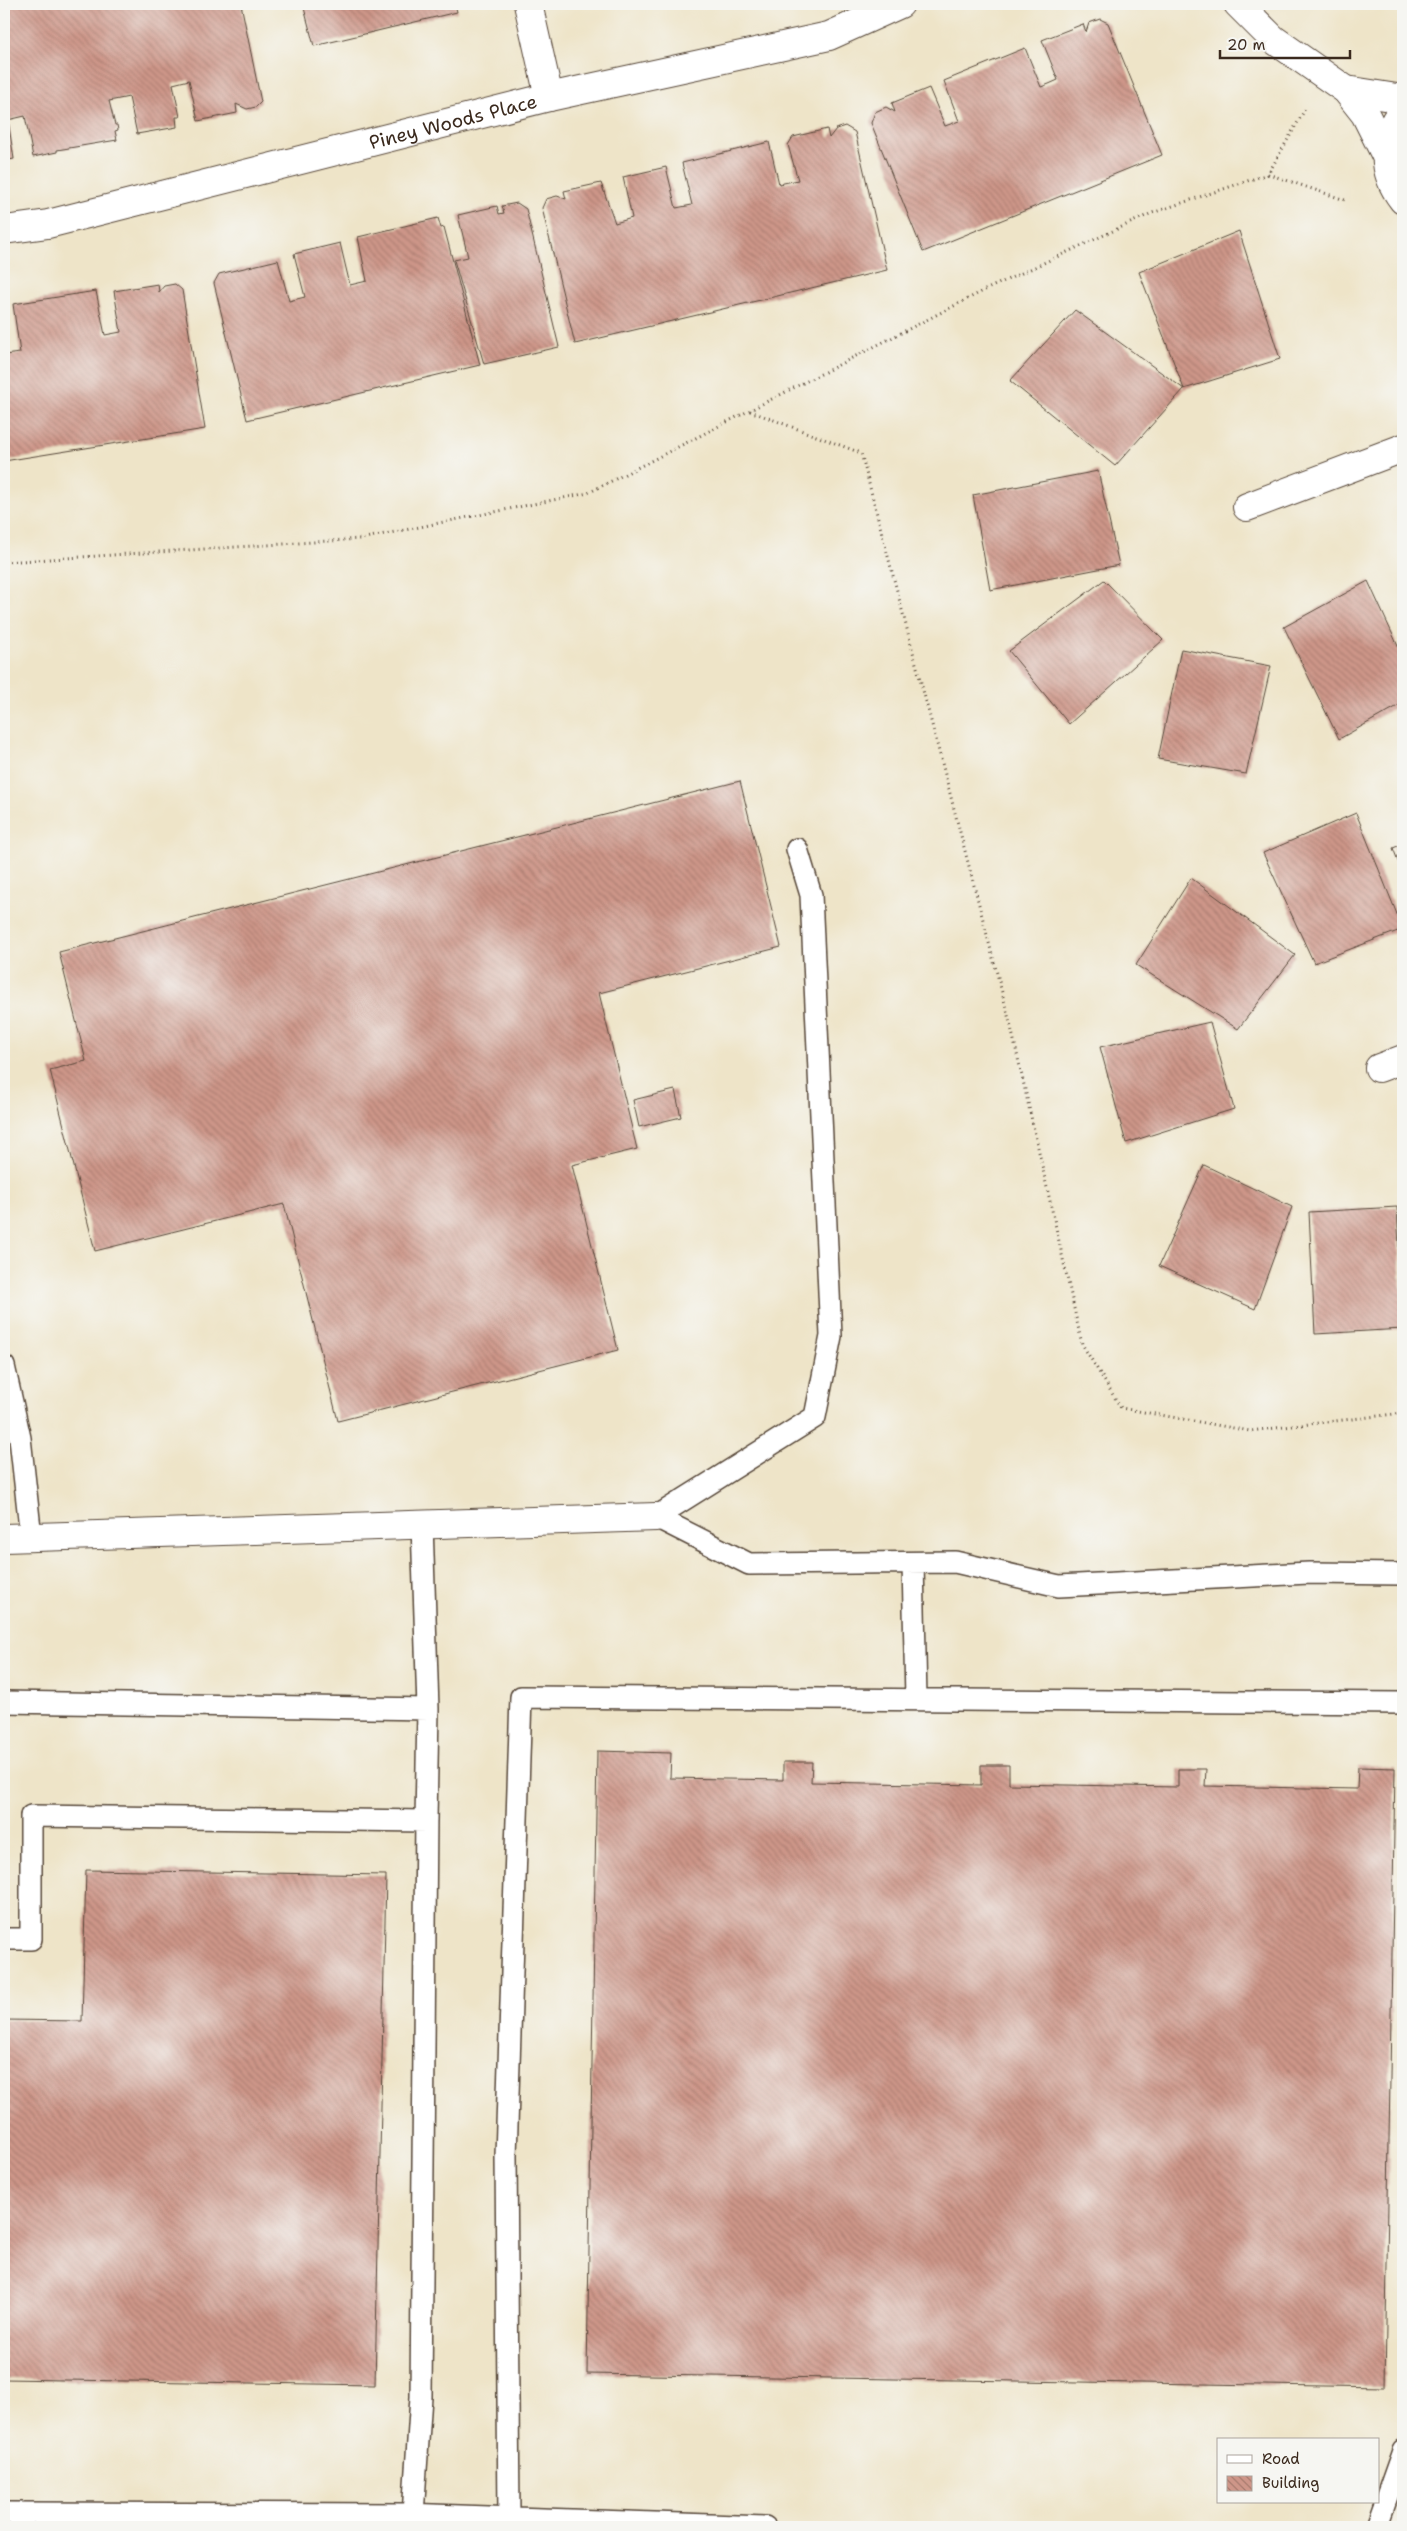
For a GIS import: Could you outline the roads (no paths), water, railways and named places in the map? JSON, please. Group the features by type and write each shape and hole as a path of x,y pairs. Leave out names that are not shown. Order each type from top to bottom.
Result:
{"street":[{"path":"528,4 549,97"},
{"name":"Piney Woods Place","path":"4,230 48,224 549,97 829,36 900,4"},
{"path":"1238,4 1273,39 1335,83 1365,114 1385,154 1392,186 1403,200"},
{"path":"1335,83 1403,99"},
{"path":"1385,154 1395,120 1403,110"},
{"path":"1247,507 1403,448"},
{"path":"4,1538 656,1517"}],"lane":[{"path":"656,1517 815,1416 831,1336 811,895 797,849"},
{"path":"4,1366 8,1400 20,1438 31,1537"},
{"path":"656,1517 749,1564 955,1562 1059,1586 1309,1573 1403,1574"},
{"path":"413,2514 421,2397 428,1709 422,1524"},
{"path":"913,1563 916,1699"},
{"path":"509,2518 506,2156 521,1696 1403,1703"},
{"path":"4,1702 428,1709"},
{"path":"4,1939 31,1939 31,1816 426,1821 426,1814"},
{"path":"1376,2527 1403,2450"},
{"path":"4,2513 413,2514 765,2527"}]}
